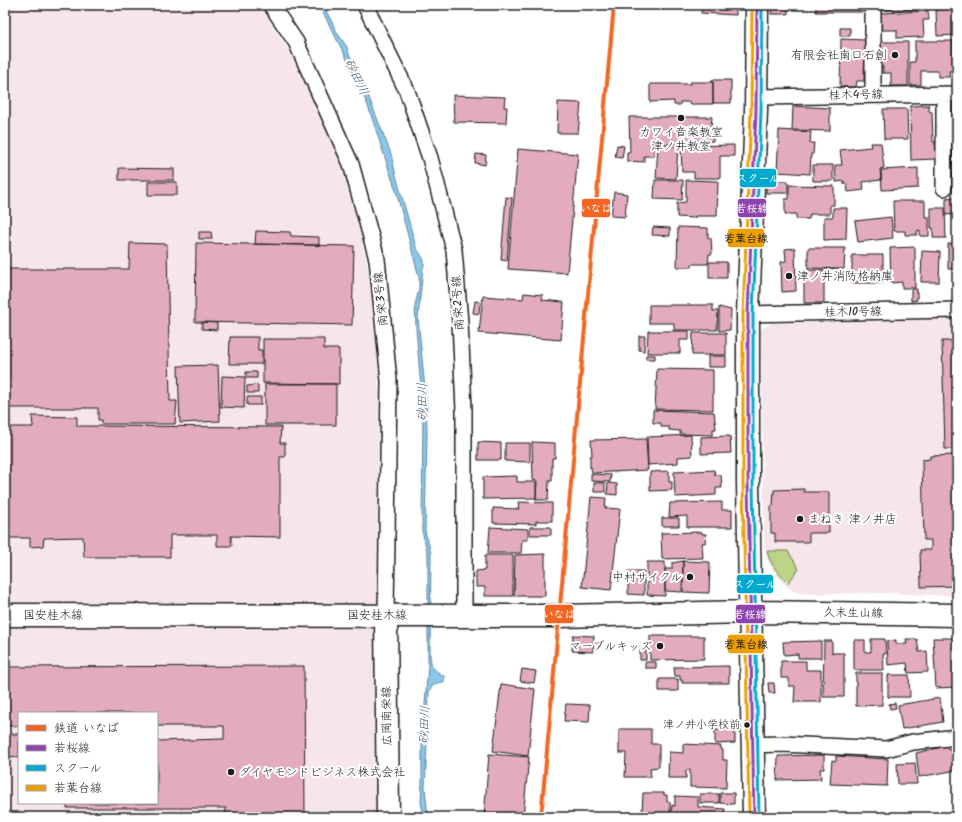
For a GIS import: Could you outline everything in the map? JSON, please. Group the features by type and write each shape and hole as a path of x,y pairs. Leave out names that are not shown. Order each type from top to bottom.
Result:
{"main road":[{"path":"754,817 750,612 748,314 756,97 757,5"},
{"name":"国安桂木線","path":"5,615 559,616 750,612"},
{"name":"久末生山線","path":"750,612 957,614"},
{"name":"広岡南栄線","path":"388,817 392,615"}],"street":[{"name":"南栄3号線","path":"271,5 296,42 351,164 376,259 389,381 392,615"},
{"name":"南栄2号線","path":"365,5 407,91 430,158 454,250 460,322 464,410 457,616"},
{"path":"873,13 873,95"},
{"name":"桂木4号線","path":"756,97 950,94"},
{"path":"944,188 950,94"},
{"name":"桂木10号線","path":"748,314 957,310"},
{"path":"753,744 886,749 913,742 957,738"}],"shaded area":[{"path":"5,5 260,5 287,48 323,117 338,152 359,225 375,305 379,394 377,586 379,817 5,817"},
{"path":"957,319 957,596 883,593 812,594 798,593 788,588 773,571 767,560 764,545 761,329 772,323"}],"green space":[{"path":"767,551 788,551 799,569 788,583 775,568"}],"water":[{"name":"砂田川","path":"319,5 323,5 338,34 347,47 366,90 391,154 416,247 424,262 418,318 426,399 427,432 425,531 431,553 430,654 433,667 444,676 444,682 435,684 431,687 429,692 425,788 428,817 424,817 421,802 422,741 428,666 428,555 422,531 423,413 415,305 419,289 419,277 396,191 368,106 350,65"}],"building":[{"path":"702,5 736,5 736,15 701,13"},
{"path":"772,5 808,5 808,7 788,6 788,14 771,14"},
{"path":"816,5 866,5 866,12 816,12"},
{"path":"880,5 917,5 917,10 880,10"},
{"path":"933,5 957,5 957,7 933,7"},
{"path":"957,9 957,35 937,36 936,10"},
{"path":"928,11 929,20 923,20 924,37 897,38 897,30 882,30 881,13"},
{"path":"840,28 850,28 850,36 840,36"},
{"path":"954,38 957,38 957,61 955,62"},
{"path":"841,39 865,40 864,81 857,81 856,87 840,87"},
{"path":"915,41 953,41 953,71 949,71 950,77 938,77 938,71 921,71 921,85 910,85 910,62 915,62"},
{"name":"有限会社南口石創","path":"881,42 908,42 908,86 891,86 891,73 883,73 883,67 881,67"},
{"path":"712,80 731,80 731,103 713,103"},
{"path":"690,82 713,82 713,104 690,104 690,102 680,102 680,105 674,105 674,101 650,102 650,84 690,84"},
{"path":"453,95 505,97 504,107 507,107 506,123 454,122"},
{"path":"558,102 581,103 578,133 557,133"},
{"path":"929,105 929,111 932,112 933,142 935,142 936,159 911,160 910,106"},
{"path":"793,106 830,108 830,131 792,130"},
{"path":"956,106 957,131 951,131 951,113 956,113"},
{"path":"883,109 907,109 908,139 884,139"},
{"path":"629,117 712,117 711,128 713,129 713,141 696,142 695,144 654,144 654,156 644,156 644,162 627,161 627,152 630,152"},
{"path":"779,130 811,132 810,143 814,143 813,154 811,154 810,174 777,172"},
{"path":"870,143 881,143 884,168 880,169 881,180 863,182 864,190 848,192 847,184 844,184 844,181 836,182 835,165 842,165 840,150 871,147"},
{"path":"957,143 956,159 956,153 951,153 951,144"},
{"path":"617,145 624,146 622,158 615,157"},
{"path":"734,145 734,156 720,156 720,178 694,178 694,172 682,172 681,146"},
{"path":"658,146 678,146 676,179 656,178"},
{"path":"518,149 578,154 567,273 508,269"},
{"path":"476,154 486,155 485,165 475,163"},
{"path":"813,165 833,165 833,181 813,181"},
{"path":"119,168 174,169 174,180 119,180"},
{"path":"918,168 918,188 882,190 881,170"},
{"path":"952,174 957,174 957,183 952,183"},
{"path":"655,180 683,180 682,200 654,199"},
{"path":"686,180 718,181 717,216 695,216 695,218 677,217 677,203 686,202"},
{"path":"766,181 788,181 788,193 766,193"},
{"path":"148,182 177,182 177,195 148,195"},
{"path":"789,185 834,186 834,205 830,205 830,214 810,214 809,219 796,219 796,214 785,214 785,199 789,199"},
{"path":"957,188 957,214 946,215 946,198 956,197"},
{"path":"614,192 627,194 625,217 611,216"},
{"path":"506,197 512,198 507,261 501,260"},
{"path":"893,201 925,201 925,217 929,217 929,236 920,236 920,230 917,231 917,235 905,235 905,231 894,231"},
{"path":"833,208 847,208 846,239 824,240 824,217 833,217"},
{"path":"931,208 945,208 946,238 933,238 933,228 931,228"},
{"path":"891,217 893,238 858,242 855,221"},
{"path":"653,227 670,228 670,236 652,235"},
{"path":"678,227 708,228 708,238 711,238 712,254 709,254 708,264 692,264 692,267 677,267"},
{"path":"256,231 290,232 291,236 319,237 319,245 255,244"},
{"path":"199,232 211,232 212,239 199,239"},
{"path":"130,243 167,244 170,401 177,401 175,424 101,424 101,420 98,420 98,408 5,408 5,269 129,269"},
{"path":"196,243 354,246 352,325 195,322"},
{"path":"948,244 957,244 957,269 948,269"},
{"path":"915,247 915,288 902,288 902,282 891,283 890,248"},
{"name":"津ノ井消防格納庫","path":"795,248 796,291 782,292 781,262 786,261 785,249"},
{"path":"808,248 845,248 844,269 808,268"},
{"path":"922,251 940,252 939,282 921,282"},
{"path":"852,255 883,255 883,283 852,283"},
{"path":"709,262 727,262 727,278 709,278"},
{"path":"804,270 824,270 824,303 804,303"},
{"path":"911,289 917,289 917,300 911,301"},
{"path":"524,293 543,295 542,300 564,302 561,340 479,333 483,296 523,299"},
{"path":"475,301 480,302 479,314 473,313"},
{"path":"649,305 713,305 713,311 718,311 717,330 674,330 674,323 649,323"},
{"path":"719,307 731,310 730,330 719,331"},
{"path":"202,322 217,323 217,330 202,329"},
{"path":"648,331 689,331 689,340 680,340 680,353 647,353"},
{"path":"693,333 726,333 726,355 692,355"},
{"path":"639,336 645,336 644,351 639,350"},
{"path":"230,337 258,337 258,350 262,350 262,364 229,364"},
{"path":"263,339 324,339 324,349 339,349 339,384 263,383"},
{"path":"942,341 957,341 957,449 945,449"},
{"path":"646,355 655,355 655,359 646,359"},
{"path":"708,356 726,356 726,367 708,367"},
{"path":"218,365 220,421 180,423 178,366"},
{"path":"657,369 713,370 713,410 655,409"},
{"path":"246,372 257,372 257,378 246,378"},
{"path":"222,376 245,377 244,408 221,407"},
{"path":"265,384 336,384 336,425 265,425"},
{"path":"258,385 258,393 247,393 247,386"},
{"path":"247,397 261,397 261,405 247,405"},
{"path":"653,410 714,412 716,429 713,429 713,435 680,434 680,431 669,430 669,427 661,427 661,423 653,423"},
{"path":"32,416 77,417 77,426 281,427 280,443 285,443 285,457 280,457 280,537 231,536 232,546 217,546 217,535 170,535 170,557 84,557 83,537 44,538 43,546 30,547 30,538 5,538 5,427 33,427"},
{"path":"691,435 692,456 678,457 678,463 648,465 647,437"},
{"path":"730,436 731,453 701,454 701,437"},
{"path":"646,439 648,470 592,473 591,467 590,468 590,456 592,456 591,440"},
{"path":"478,442 501,443 501,460 478,460"},
{"path":"532,442 555,443 555,458 552,458 552,481 549,481 548,500 536,500 537,481 533,480"},
{"path":"505,443 530,443 530,462 505,461"},
{"path":"957,455 957,586 921,587 920,550 931,550 931,540 924,540 922,460 930,459 930,456"},
{"path":"714,470 715,475 721,475 722,488 716,488 716,495 675,497 674,472"},
{"path":"669,471 669,482 672,482 672,490 650,491 650,472"},
{"path":"591,474 611,475 610,482 591,481"},
{"path":"517,476 517,482 536,482 536,498 483,499 483,477"},
{"path":"594,483 605,483 605,492 594,492"},
{"path":"608,483 617,484 617,495 607,494"},
{"name":"まねき 津ノ井店","path":"804,489 804,492 829,492 829,533 809,533 809,542 775,542 775,533 771,533 771,506 773,506 774,490"},
{"path":"591,497 606,498 605,508 620,509 611,590 582,587"},
{"path":"518,502 552,503 552,521 536,521 536,524 493,523 493,508 519,509"},
{"path":"722,502 722,510 732,510 732,527 687,527 687,516 669,517 670,503"},
{"path":"662,518 679,518 679,526 662,526"},
{"path":"490,527 528,529 528,540 522,540 521,553 488,553"},
{"path":"530,527 551,527 551,535 530,535"},
{"path":"702,532 702,534 706,534 705,543 702,543 703,558 662,559 661,533"},
{"path":"545,554 545,596 514,596 515,555"},
{"path":"485,555 513,555 513,596 485,596 485,587 476,587 476,571 485,570"},
{"path":"683,561 710,562 709,593 683,592"},
{"path":"683,561 682,592 665,591 665,569 672,569 672,563"},
{"path":"647,562 665,562 665,596 647,595"},
{"path":"628,571 644,571 644,595 628,594"},
{"path":"573,635 594,636 593,652 572,651"},
{"path":"650,636 704,636 704,659 650,660"},
{"path":"933,638 957,638 957,687 936,688"},
{"path":"871,639 885,639 886,654 883,654 884,670 854,670 854,640 865,640 865,652 871,652"},
{"path":"906,639 917,639 919,652 927,651 928,672 908,673 907,663 888,665 887,641 896,640 896,644 907,644"},
{"path":"821,641 821,658 798,658 798,654 784,655 783,642"},
{"path":"824,641 832,641 832,653 844,653 844,697 823,697"},
{"path":"640,650 646,650 646,660 640,660"},
{"path":"781,661 806,661 806,670 821,670 821,702 794,702 795,686 789,686 789,678 781,678"},
{"path":"645,662 656,662 656,668 645,668"},
{"name":"ダイヤモンドビジネス株式会社","path":"304,666 305,817 225,817 226,808 67,808 67,804 158,804 158,741 224,739 224,726 158,726 158,712 18,712 18,726 5,726 5,667"},
{"path":"729,666 729,683 682,683 680,676 675,676 674,667"},
{"path":"522,669 536,671 534,683 520,681"},
{"path":"856,673 882,673 882,705 856,706"},
{"path":"888,675 909,675 910,697 888,697"},
{"path":"659,679 678,679 678,691 659,691"},
{"path":"768,683 774,683 775,693 769,693"},
{"path":"501,684 535,689 528,756 493,751"},
{"path":"940,698 943,722 902,729 898,705"},
{"path":"895,703 896,708 890,709 889,704"},
{"path":"566,704 590,705 589,722 564,721"},
{"path":"619,729 651,729 651,744 659,744 659,767 650,768 651,777 625,777 626,753 619,753"},
{"path":"735,729 735,743 715,744 715,730"},
{"path":"5,734 18,734 18,757 5,756"},
{"path":"683,744 721,746 721,749 723,750 723,760 727,760 726,788 690,787 690,770 686,770 686,778 668,778 669,752 683,753"},
{"path":"947,746 948,749 957,747 957,770 919,777 916,753"},
{"path":"489,754 529,757 523,817 484,817"},
{"path":"824,755 824,769 820,769 821,779 777,780 778,756"},
{"path":"836,756 888,759 887,786 830,784 832,760 836,761"},
{"path":"915,763 917,784 898,784 897,764"},
{"path":"643,793 664,793 664,795 667,795 667,802 670,802 670,817 644,817 644,813 642,813"},
{"path":"720,793 734,793 734,804 720,803"},
{"path":"700,794 719,794 719,803 700,803"},
{"path":"675,796 698,797 698,807 725,809 724,817 671,817 672,805 675,806"}],"rail line":[{"name":"いなば","path":"541,817 614,5"}],"transit line":[{"name":"若葉台線","path":"749,817 743,482 743,314 751,111 752,5"},
{"name":"若桜線","path":"754,817 748,482 748,314 756,111 757,5"},
{"name":"スクール","path":"759,817 753,482 753,314 761,111 762,5"}],"place":[{"name":"有限会社南口石創","path":"895,55"},
{"name":"カワイ音楽教室 津ノ井教室","path":"681,118"},
{"name":"津ノ井消防格納庫","path":"789,276"},
{"name":"まねき 津ノ井店","path":"800,519"},
{"name":"中村サイクル","path":"690,577"},
{"name":"マーブルキッズ","path":"660,646"},
{"name":"津ノ井小学校前","path":"747,725"},
{"name":"ダイヤモンドビジネス株式会社","path":"231,772"}]}
